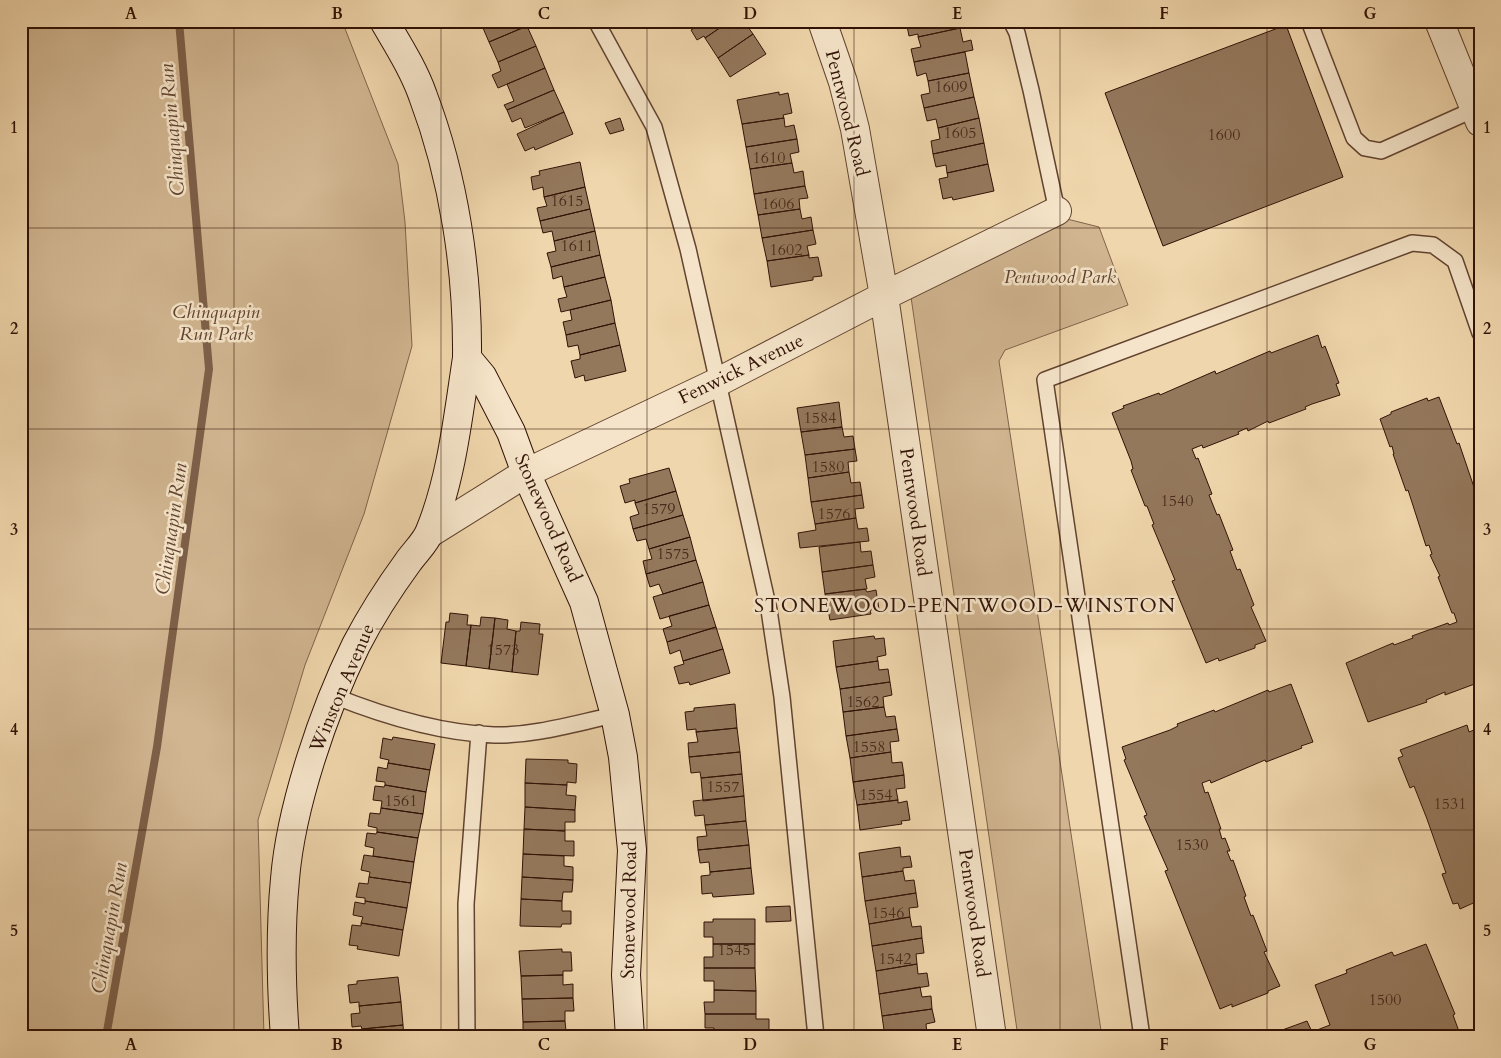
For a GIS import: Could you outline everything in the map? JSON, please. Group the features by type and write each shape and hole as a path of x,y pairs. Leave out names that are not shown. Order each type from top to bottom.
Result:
{"street":[{"path":"384,21 423,94 450,188 468,310 467,358"},
{"name":"Pentwood Road","path":"822,21 843,82 855,129 884,296 992,1037"},
{"path":"1439,21 1478,113"},
{"name":"Fenwick Avenue","path":"430,533 526,473 718,382 884,296 1057,211"},
{"name":"Stonewood Road","path":"467,358 482,376 511,432 526,473 584,602 615,715 623,757 632,850 626,975 630,1037"},
{"name":"Winston Avenue","path":"286,1037 281,961 286,870 290,838 310,763 334,696 356,646 374,612 430,533 444,486 467,358"}],"lane":[{"path":"596,21 654,128 688,249 770,610 782,697 816,1037"},
{"path":"1011,21 1017,33 1031,90 1057,211"},
{"path":"1309,21 1354,138 1365,148 1381,151 1478,113"},
{"path":"1142,1037 1045,380 1412,243 1433,245 1455,261 1480,333"},
{"path":"334,696 398,718 442,728 495,735 543,730 615,715"},
{"path":"467,1037 466,904 479,733"}],"green space":[{"name":"Chinquapin Run Park","path":"21,21 342,21 398,164 405,222 412,346 364,514 305,665 258,820 264,1037 21,1037"},
{"name":"Pentwood Park","path":"1067,219 1099,227 1128,305 1005,350 999,361 1102,1037 1018,1037 911,297"}],"building":[{"path":"480,21 525,21 527,26 489,42"},
{"path":"695,21 730,21 705,38 704,36 697,40 691,30 698,26"},
{"path":"730,21 756,22 748,27 753,34 718,58 705,38"},
{"path":"906,21 958,21 960,28 918,37 918,34 909,36"},
{"path":"1286,25 1343,177 1163,246 1105,93"},
{"path":"527,26 536,46 498,62 489,42"},
{"path":"960,28 963,42 971,40 973,50 914,62 911,49 921,47 918,37"},
{"path":"753,34 766,54 730,77 718,58"},
{"path":"536,46 545,68 498,88 492,75 501,71 498,62"},
{"path":"965,52 969,73 928,81 926,73 917,76 914,62"},
{"path":"545,68 554,90 507,110 504,105 514,101 507,84"},
{"path":"969,73 974,97 924,108 921,95 930,93 928,81"},
{"path":"554,90 564,112 525,128 521,118 512,122 507,110"},
{"path":"779,92 779,95 788,93 792,113 783,115 784,118 742,124 737,100"},
{"path":"974,97 979,118 938,128 936,119 927,121 924,108"},
{"path":"564,112 573,134 535,150 534,147 525,151 517,134"},
{"path":"620,118 624,130 610,134 605,123"},
{"path":"784,118 785,127 794,125 797,139 746,147 742,124"},
{"path":"979,118 984,143 933,154 931,141 940,139 938,128"},
{"path":"797,139 799,152 790,154 792,163 750,169 746,147"},
{"path":"984,143 988,164 947,173 946,165 936,167 933,154"},
{"path":"580,162 585,187 544,197 543,187 533,190 531,177 540,175 539,171"},
{"path":"792,163 794,173 803,171 805,186 754,194 750,169"},
{"path":"988,164 994,191 953,200 952,197 943,199 939,179 948,177 947,173"},
{"path":"805,186 808,198 799,199 800,209 758,215 754,194"},
{"path":"585,187 590,209 540,221 537,208 547,206 544,197"},
{"path":"590,209 595,231 554,241 552,231 543,233 540,221"},
{"path":"800,209 802,219 811,217 813,230 762,238 758,215"},
{"path":"813,230 816,244 807,246 809,255 767,261 762,238"},
{"path":"595,231 600,255 551,267 547,253 556,251 554,241"},
{"path":"600,255 605,277 564,287 562,276 553,279 551,267"},
{"path":"809,255 809,258 818,257 822,276 813,277 813,280 771,287 767,261"},
{"path":"605,277 611,300 561,312 558,299 567,297 564,287"},
{"path":"611,300 615,323 566,335 563,322 572,320 570,310"},
{"path":"615,323 620,345 580,355 578,345 568,347 566,335"},
{"path":"1318,335 1322,348 1325,346 1339,383 1336,384 1340,395 1312,404 1305,407 1306,409 1269,423 1268,421 1248,431 1247,428 1238,432 1239,434 1203,448 1202,445 1192,449 1196,459 1198,458 1212,494 1209,495 1217,515 1219,514 1233,550 1230,551 1237,570 1240,569 1254,605 1251,607 1266,641 1255,645 1255,648 1219,661 1218,658 1206,663 1172,581 1175,580 1131,470 1133,469 1131,461 1112,413 1124,408 1123,406 1159,393 1160,395 1215,371 1216,374 1270,351 1271,353"},
{"path":"620,345 626,371 585,381 584,375 575,378 571,361 580,359 580,355"},
{"path":"1439,397 1457,444 1459,443 1478,499 1480,499 1480,682 1445,695 1445,692 1426,700 1427,702 1368,722 1346,663 1393,643 1394,645 1413,638 1412,636 1448,623 1449,625 1457,622 1430,555 1432,554 1429,545 1426,546 1408,490 1406,491 1392,446 1390,447 1380,419 1391,414 1391,412 1427,398 1428,401"},
{"path":"839,402 842,427 801,432 797,408"},
{"path":"842,427 844,437 853,436 855,449 805,455 801,432"},
{"path":"855,449 857,461 848,462 849,472 808,478 805,455"},
{"path":"669,468 676,491 635,503 635,500 625,503 620,486 630,483 629,479"},
{"path":"849,472 851,483 860,482 862,495 811,502 808,478"},
{"path":"676,491 683,515 633,529 630,517 639,514 635,503"},
{"path":"862,495 864,508 855,509 856,518 815,524 811,502"},
{"path":"683,515 690,537 649,549 646,539 637,541 633,529"},
{"path":"856,518 858,529 867,528 869,541 800,548 798,533 816,530 815,524"},
{"path":"690,537 696,560 646,574 643,561 652,559 649,549"},
{"path":"860,542 861,552 871,551 873,565 822,572 819,547"},
{"path":"696,560 703,582 663,594 659,584 650,587 646,574"},
{"path":"873,565 875,577 865,579 867,589 825,594 822,572"},
{"path":"703,582 709,605 660,619 653,597"},
{"path":"865,589 867,592 876,590 879,609 870,610 871,614 830,620 825,594"},
{"path":"709,605 716,627 667,642 663,629 672,626 669,616"},
{"path":"450,613 468,615 467,625 471,625 466,666 441,663 446,622 449,622"},
{"path":"481,617 495,618 489,669 466,666 471,625 480,626"},
{"path":"495,618 508,620 507,629 516,631 512,672 489,669"},
{"path":"521,622 540,624 539,634 543,634 538,675 512,672 516,631 520,631"},
{"path":"716,627 723,649 683,661 680,650 670,654 667,642"},
{"path":"874,636 875,639 884,638 886,655 877,657 878,661 836,667 833,641"},
{"path":"723,649 730,673 690,685 689,682 679,684 674,667 684,664 683,661"},
{"path":"878,661 879,670 888,669 890,682 840,689 836,667"},
{"path":"890,682 892,695 883,697 884,707 843,712 840,689"},
{"path":"1291,684 1313,742 1211,783 1210,780 1202,783 1205,793 1208,792 1221,829 1219,829 1222,839 1225,838 1230,851 1227,851 1231,861 1233,860 1251,916 1253,915 1267,951 1264,952 1280,986 1268,991 1268,993 1232,1007 1232,1004 1220,1009 1165,871 1168,870 1144,816 1147,815 1124,760 1126,759 1122,747 1170,730 1178,726 1177,724 1214,710 1215,712 1268,690 1269,692"},
{"path":"735,704 737,728 696,732 696,729 687,730 685,712 694,711 694,708"},
{"path":"884,707 886,717 895,716 897,729 846,736 843,712"},
{"path":"1467,725 1469,732 1474,730 1480,746 1480,900 1460,909 1458,903 1453,904 1442,874 1446,873 1427,819 1414,786 1410,788 1398,758 1403,756 1400,750"},
{"path":"737,728 740,752 689,757 688,743 698,742 696,732"},
{"path":"897,729 899,741 890,742 891,752 850,758 846,736"},
{"path":"393,737 435,744 430,770 388,763 389,760 380,758 383,738 392,740"},
{"path":"740,752 742,774 701,778 700,772 691,773 689,757"},
{"path":"891,752 892,763 902,762 904,775 853,782 850,758"},
{"path":"526,759 568,760 568,763 577,764 576,783 567,782 567,785 525,783"},
{"path":"388,763 430,770 426,792 385,785 385,782 376,781 378,767 387,769"},
{"path":"742,774 744,796 703,801 701,778"},
{"path":"904,775 905,788 896,789 898,800 857,805 853,782"},
{"path":"525,783 567,785 566,795 576,796 575,810 525,807"},
{"path":"385,785 426,792 423,814 381,808 382,801 373,800 375,786 384,787"},
{"path":"744,796 746,821 705,825 704,815 695,816 693,801"},
{"path":"898,800 898,803 907,801 910,820 901,821 902,824 860,830 857,805"},
{"path":"525,807 575,810 575,822 565,822 565,831 524,829"},
{"path":"381,808 423,814 418,838 377,832 377,828 368,826 370,813 380,814"},
{"path":"746,821 749,845 698,850 697,837 707,836 705,825"},
{"path":"524,829 565,831 565,841 574,841 574,856 523,854"},
{"path":"377,832 418,838 414,862 373,856 374,848 365,846 367,833 376,834"},
{"path":"749,845 751,868 710,872 709,862 700,863 698,850"},
{"path":"900,847 901,857 910,856 912,867 903,868 903,871 862,877 859,853"},
{"path":"523,854 564,856 564,866 573,867 573,880 522,877"},
{"path":"364,855 414,862 411,883 369,877 370,872 361,870"},
{"path":"751,868 754,894 713,897 712,893 702,894 701,876 710,875 710,872"},
{"path":"903,871 905,881 914,880 916,893 865,901 862,877"},
{"path":"369,877 411,883 407,908 365,901 365,898 356,897 359,883 368,884"},
{"path":"522,877 573,880 572,892 563,892 562,901 521,899"},
{"path":"916,893 918,907 909,908 910,917 869,924 865,901"},
{"path":"521,899 562,901 562,911 571,911 571,924 562,924 561,927 520,926"},
{"path":"365,901 407,908 403,930 361,923 363,917 353,915 355,902 365,904"},
{"path":"790,906 791,921 766,922 766,907"},
{"path":"910,917 912,927 921,926 922,938 872,946 869,924"},
{"path":"713,919 755,919 755,944 713,944 713,937 704,937 704,922 713,922"},
{"path":"361,923 403,930 399,956 357,949 358,946 349,945 352,925 361,926"},
{"path":"922,938 924,953 916,954 917,964 876,971 872,946"},
{"path":"713,944 755,944 755,968 704,968 704,957 713,957"},
{"path":"1426,944 1455,1014 1453,1015 1461,1037 1263,1037 1307,1021 1312,1032 1330,1025 1315,985 1347,973 1346,970 1392,952 1394,956"},
{"path":"562,949 562,952 571,952 572,971 563,971 563,975 521,976 519,951"},
{"path":"917,964 918,974 927,973 929,986 879,994 876,971"},
{"path":"704,968 755,968 756,991 714,990 714,981 704,981"},
{"path":"563,975 563,985 573,984 573,998 522,999 521,976"},
{"path":"398,977 401,1002 359,1006 359,1002 350,1003 348,985 357,984 357,981"},
{"path":"920,987 922,997 931,996 932,1009 882,1016 879,994"},
{"path":"714,990 756,991 756,1014 705,1014 704,1002 714,1002"},
{"path":"573,998 574,1011 565,1011 565,1021 523,1022 522,999"},
{"path":"401,1002 403,1025 362,1029 361,1026 352,1027 351,1014 360,1013 359,1006"},
{"path":"932,1009 935,1022 926,1024 927,1034 885,1037 882,1016"},
{"path":"705,1014 756,1014 756,1019 769,1019 769,1036 714,1037 714,1028 705,1028"},
{"path":"565,1021 566,1031 575,1031 576,1037 523,1037 523,1022"},
{"path":"403,1025 404,1037 353,1037 353,1033 362,1032 362,1029"},
{"path":"927,1034 927,1037 905,1037"}],"waterway":[{"name":"Chinquapin Run","path":"106,1037 157,747 209,369 179,21"}],"district":[{"name":"STONEWOOD-PENTWOOD-WINSTON","path":"965,605"}]}
